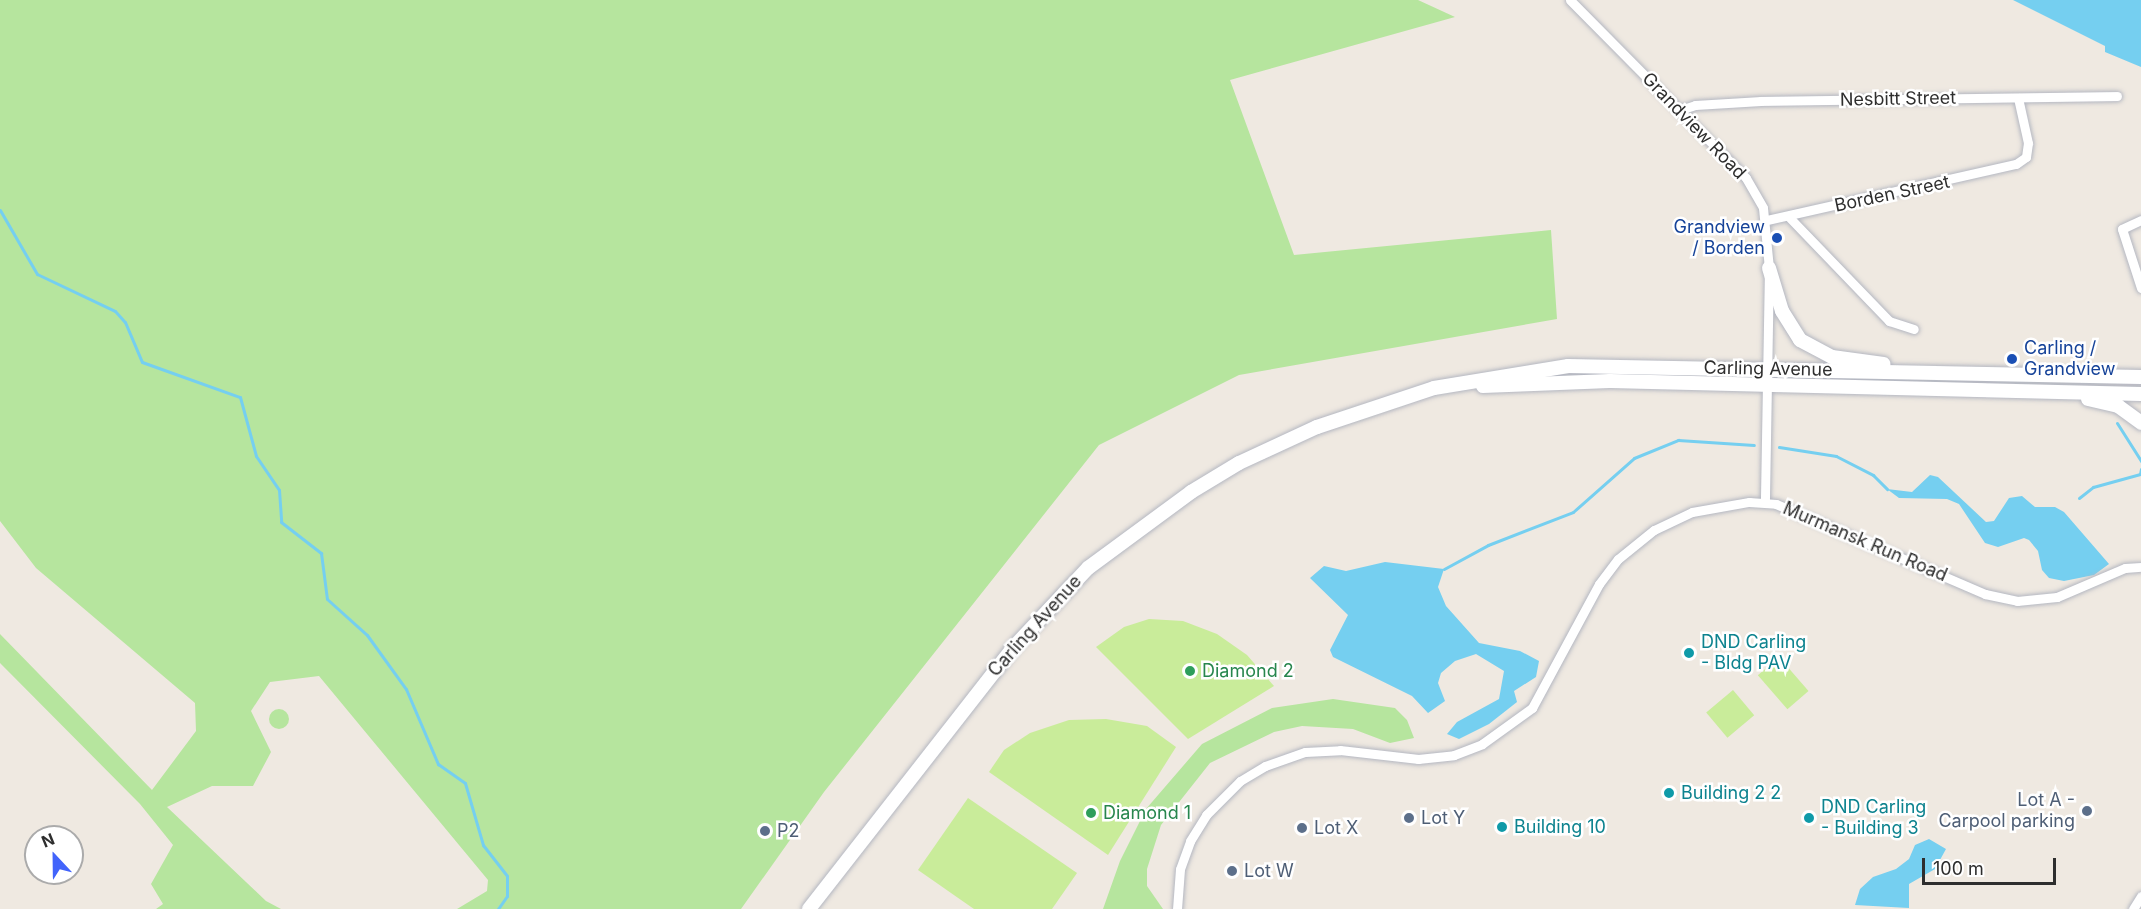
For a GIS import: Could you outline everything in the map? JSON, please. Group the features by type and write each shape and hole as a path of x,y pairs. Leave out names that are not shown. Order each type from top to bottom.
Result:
{"main road":[{"path":"1769,268 1787,323 1810,348 1832,357 1949,373"},
{"name":"Carling Avenue","path":"809,909 1011,650 1088,568 1142,524 1239,463 1317,427 1398,399 1472,380 1550,368 1768,369 2141,377"},
{"name":"Carling Avenue","path":"1398,399 1475,386 1560,381 2141,394"},
{"path":"2032,392 2118,406 2141,423"}],"street":[{"name":"Grandview Road","path":"1570,0 1746,178 1767,220 1769,268 1765,501"},
{"name":"Nesbitt Street","path":"1680,110 1695,105 1761,101 2117,96"},
{"name":"Borden Street","path":"1767,220 2016,165 2026,157 2028,143 2018,98"},
{"path":"1788,216 1889,321 1914,329"},
{"path":"2141,220 2121,229 2141,288"},
{"name":"Murmansk Run Road","path":"1177,909 1180,869 1190,841 1206,815 1240,781 1264,766 1305,752 1340,750 1418,759 1454,755 1482,744 1532,708 1599,584 1626,550 1654,530 1692,512 1765,501 1819,519 1996,598 2028,602 2057,597 2125,568 2141,567"},
{"path":"2133,909 2141,896"}],"green space":[{"path":"0,0 1418,0 1455,17 1230,80 1294,255 1551,230 1557,319 1239,375 1099,445 824,792 741,909 457,909 487,891 488,880 319,676 270,682 251,711 271,752 253,786 212,786 167,807 266,901 281,909 156,909 163,904 151,884 173,845 140,804 0,663 0,634 152,790 196,731 195,703 36,568 0,521"},
{"name":"Diamond 2","path":"1149,619 1183,621 1217,634 1247,655 1274,686 1188,739 1096,647 1124,627"},
{"path":"1779,657 1809,691 1787,709 1758,675"},
{"path":"1733,690 1754,715 1727,738 1706,712"},
{"path":"1333,699 1395,708 1407,720 1414,738 1390,743 1353,729 1302,726 1274,732 1210,763 1161,825 1147,869 1147,886 1163,909 1103,909 1120,861 1146,809 1202,744 1272,708"},
{"path":"275,709 283,709 289,715 289,723 283,729 275,729 269,723 269,715"},
{"name":"Diamond 1","path":"1106,719 1147,726 1176,747 1108,855 989,772 1004,750 1030,733 1069,720"},
{"path":"968,798 1077,873 1052,909 974,909 918,870"}],"water":[{"path":"2013,0 2141,0 2141,67 2105,52 2105,46"},
{"path":"1930,475 1938,477 1986,522 1994,521 2009,498 2022,496 2035,507 2055,507 2064,512 2109,564 2094,575 2064,581 2049,578 2042,570 2038,551 2029,540 2024,538 1998,547 1985,543 1959,504 1947,499 1899,498 1887,489 1912,492"},
{"path":"1385,562 1444,569 1438,587 1446,606 1479,643 1520,651 1539,661 1536,677 1514,691 1517,702 1489,724 1459,739 1447,734 1457,722 1499,699 1504,671 1476,654 1455,661 1441,673 1438,683 1445,701 1428,713 1412,696 1333,657 1330,650 1348,615 1310,578 1324,566 1346,571"},
{"path":"1929,839 1946,849 1935,869 1909,884 1909,908 1855,905 1860,889 1873,877 1896,869 1909,859 1915,845"}],"waterway":[{"path":"0,210 37,274 115,311 125,322 142,362 240,397 256,456 279,490 281,522 321,553 327,599 367,635 406,689 438,764 465,783 483,845 507,876 507,896 498,909"},
{"path":"2117,423 2141,461"},
{"path":"1444,569 1488,545 1573,512 1634,458 1678,440 1754,445"},
{"path":"1779,447 1836,456 1873,475 1887,489"},
{"path":"2079,498 2093,487 2140,474 2141,469"}],"place":[{"name":"Grandview / Borden","path":"1777,238"},
{"name":"Carling / Grandview","path":"2012,359"},
{"name":"DND Carling - Bldg PAV","path":"1689,653"},
{"name":"Diamond 2","path":"1190,671"},
{"name":"Building 2 2","path":"1669,793"},
{"name":"Lot A - Carpool parking","path":"2087,811"},
{"name":"Diamond 1","path":"1091,813"},
{"name":"Lot Y","path":"1409,818"},
{"name":"DND Carling - Building 3","path":"1809,818"},
{"name":"Building 10","path":"1502,827"},
{"name":"Lot X","path":"1302,828"},
{"name":"P2","path":"765,831"},
{"name":"Lot W","path":"1232,871"}]}
